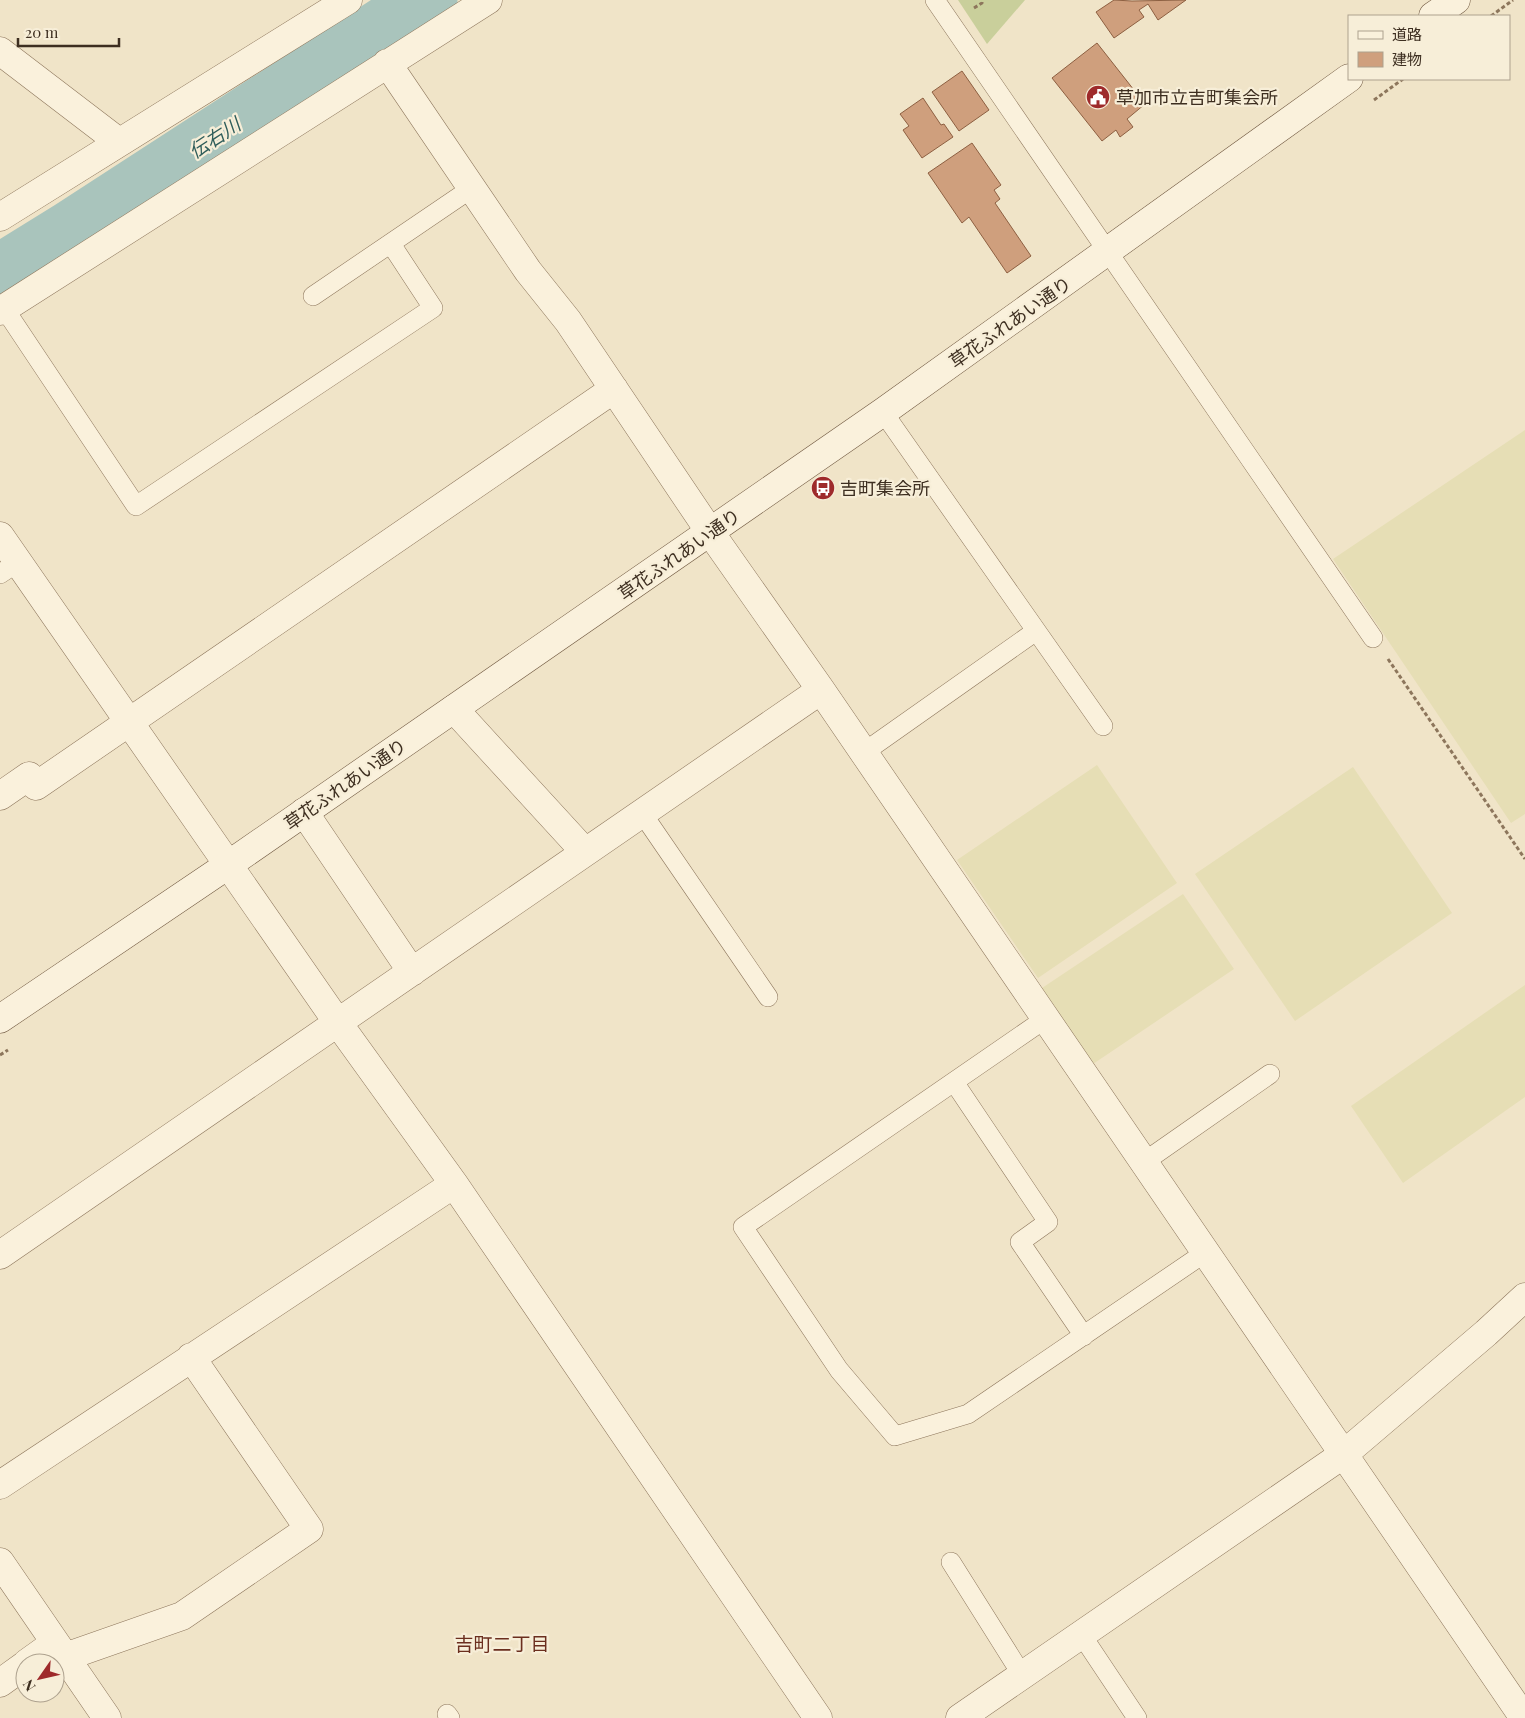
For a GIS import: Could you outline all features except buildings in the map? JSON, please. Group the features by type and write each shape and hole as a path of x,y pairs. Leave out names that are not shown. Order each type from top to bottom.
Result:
{"street":[{"path":"0,217 348,0"},
{"path":"2,309 488,0"},
{"path":"1434,15 1456,0"},
{"path":"0,51 119,142"},
{"path":"387,63 528,270 568,321 710,532 821,690 1524,1718"},
{"name":"草花ふれあい通り","path":"0,1019 228,865 883,412 1348,79"},
{"path":"0,796 29,776 36,786 614,389"},
{"path":"0,536 9,568 130,721 338,1023 454,1184 818,1718"},
{"path":"0,1255 821,690"},
{"path":"454,709 585,852"},
{"path":"304,812 412,972"},
{"path":"0,1485 454,1184"},
{"path":"960,1718 1344,1454 1486,1333 1525,1297"},
{"path":"53,1653 182,1616 309,1529 191,1357"},
{"path":"0,1562 107,1718"},
{"path":"0,1683 15,1672"}],"lane":[{"path":"935,0 1373,638"},
{"path":"313,296 472,188"},
{"path":"2,309 136,506 433,308 391,244"},
{"path":"883,412 1103,726"},
{"path":"863,753 1036,631"},
{"path":"642,813 768,997"},
{"path":"1045,1019 743,1227 839,1370 895,1436 968,1414 1206,1252"},
{"path":"1144,1162 1270,1074"},
{"path":"954,1082 1048,1222 1020,1242 1084,1336"},
{"path":"951,1562 1022,1675"},
{"path":"1081,1634 1137,1718"}],"path":[{"path":"1492,15 1513,0"},
{"path":"1373,638 1525,859"}],"shaded area":[{"path":"1525,430 1525,814 1511,823 1333,559"},
{"path":"1097,765 1177,883 1038,978 957,860"},
{"path":"1353,767 1452,913 1295,1021 1195,874"},
{"path":"1183,894 1234,969 1093,1064 1042,988"},
{"path":"1525,985 1525,1097 1403,1183 1351,1106"}],"green space":[{"path":"958,0 1025,0 987,44"}],"waterway":[{"name":"伝右川","path":"0,275 427,0"}],"place":[{"name":"草加市立吉町集会所","path":"1098,97"},
{"name":"吉町集会所","path":"823,488"}],"district":[{"name":"吉町二丁目","path":"502,1643"}]}
